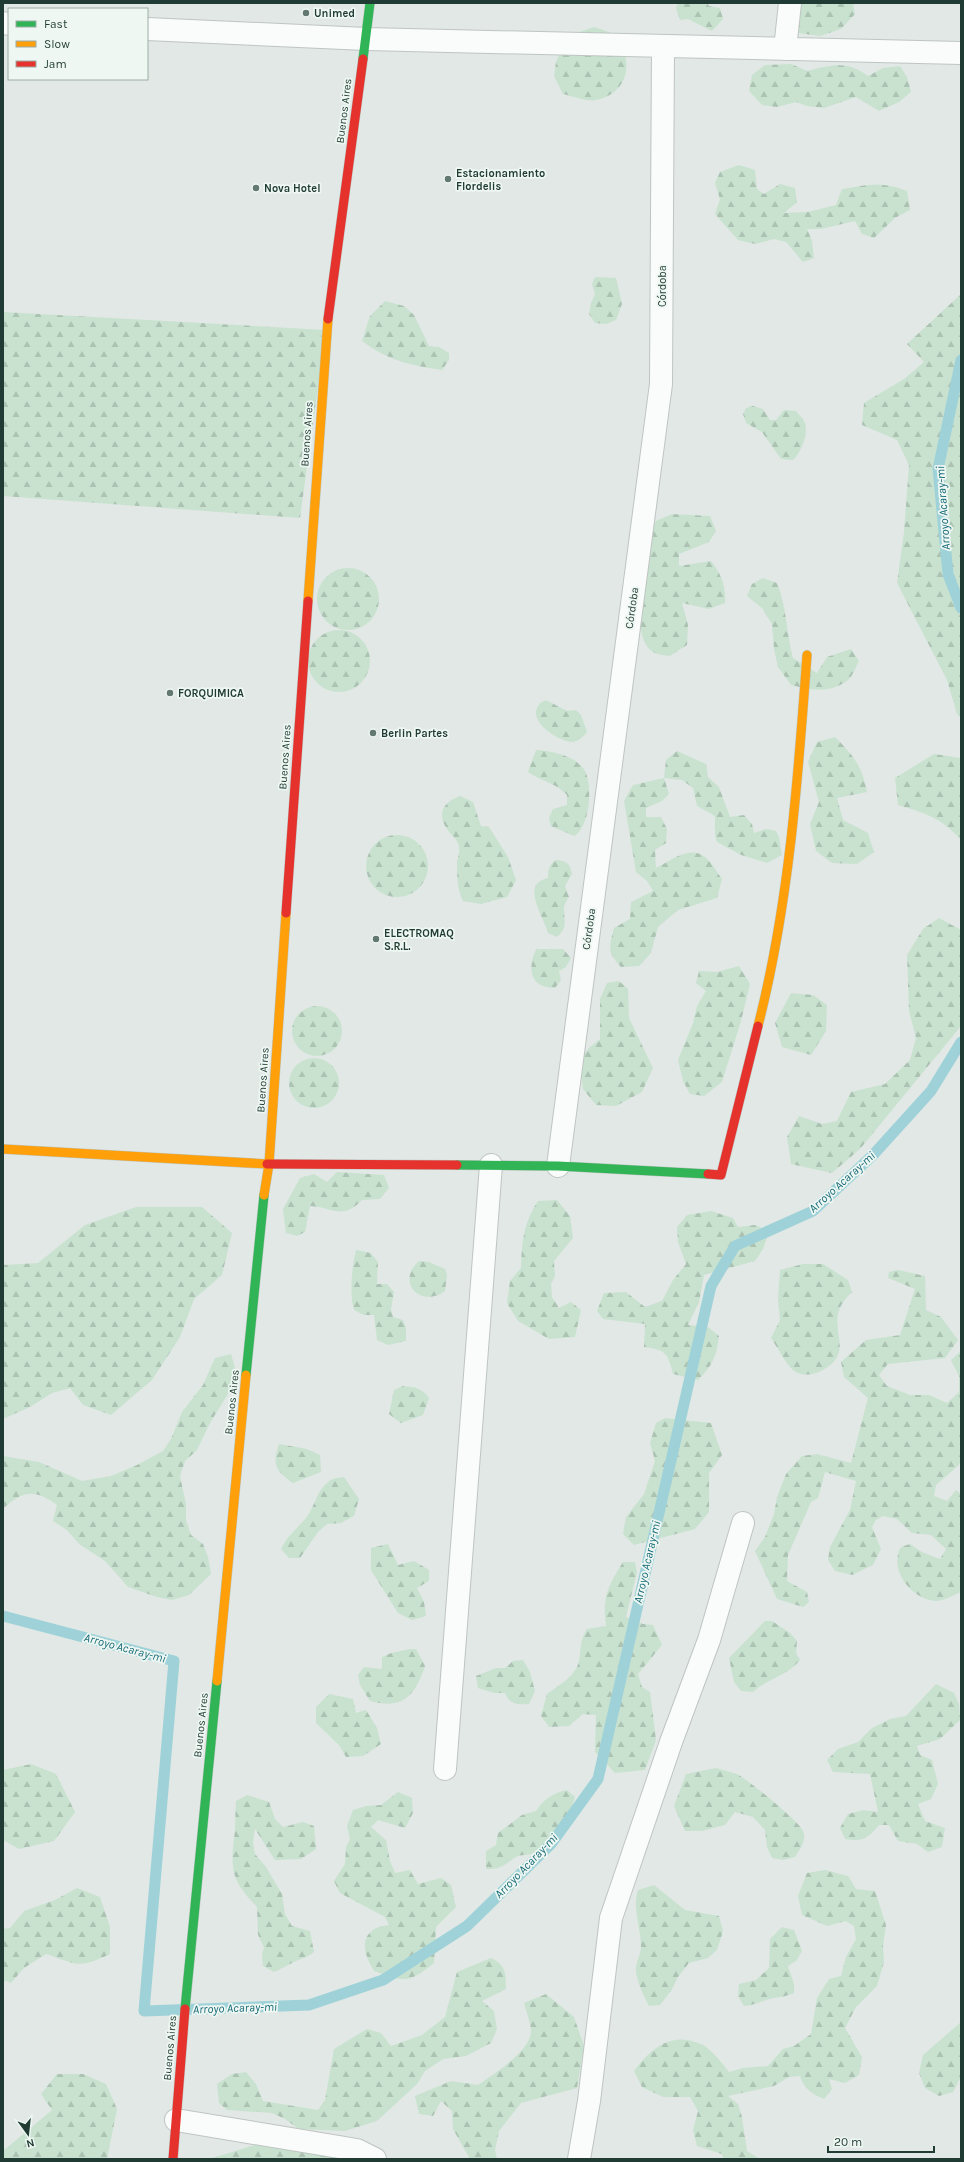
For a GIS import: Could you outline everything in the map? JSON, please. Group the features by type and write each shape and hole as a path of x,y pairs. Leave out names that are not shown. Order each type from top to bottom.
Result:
{"street":[{"name":"Buenos Aires","path":"173,2159 182,2038 264,1193 270,1164 325,345 370,3"},
{"path":"785,49 790,3"},
{"path":"148,30 366,39 961,53"},
{"name":"Córdoba","path":"558,1166 661,384 663,46"},
{"path":"3,1149 270,1164 558,1166 721,1175 772,970 797,790 807,655"},
{"path":"445,1769 491,1165"},
{"path":"579,2159 589,2101 612,1918 671,1742 709,1640 743,1523"},
{"path":"176,2120 357,2150 375,2159"}],"green space":[{"path":"678,3 707,3 709,6 720,8 723,19 712,31 688,19 680,20 676,8"},
{"path":"783,3 853,3 855,14 841,29 820,36 799,33 782,18"},
{"path":"594,27 607,31 613,35 625,54 626,74 622,83 616,91 596,100 584,100 563,94 554,76 556,62 568,36"},
{"path":"791,64 807,71 831,66 846,66 860,71 868,76 883,68 900,66 907,77 911,92 899,102 879,111 856,97 824,108 807,106 796,102 777,107 762,105 749,91 752,75 765,65"},
{"path":"739,165 755,170 757,189 764,194 780,184 795,188 797,202 784,213 808,212 836,205 842,189 874,185 890,186 907,191 910,210 895,218 874,238 862,234 855,221 821,229 807,229 812,241 814,258 803,262 786,242 774,239 755,244 738,240 715,214 720,199 715,183 720,172"},
{"path":"595,277 616,278 622,304 616,320 606,324 595,323 589,314 591,303 595,294 592,284"},
{"path":"961,294 961,717 957,714 947,680 897,583 904,532 909,465 897,440 862,425 864,403 904,379 924,362 907,344"},
{"path":"385,301 404,306 414,315 429,346 439,347 449,353 449,360 442,370 391,358 362,341 370,316"},
{"path":"3,312 326,330 300,518 3,496"},
{"path":"753,406 763,409 770,420 776,420 784,410 796,411 802,418 806,425 804,442 793,460 781,459 762,432 746,423 743,414 746,408"},
{"path":"672,514 710,516 716,531 709,542 679,554 679,566 711,561 722,580 725,591 725,603 709,609 682,603 688,625 687,645 670,656 660,655 649,649 642,636 641,611 644,597 638,580 648,536 656,521"},
{"path":"348,568 365,573 370,577 374,582 379,599 374,616 370,621 365,625 348,630 331,625 326,621 322,616 317,599 322,582 326,577 331,573"},
{"path":"763,578 777,583 783,601 793,658 817,673 827,657 851,649 859,661 853,674 848,680 834,687 820,690 791,685 778,667 774,649 772,624 762,608 747,596 752,584"},
{"path":"339,630 356,635 361,639 365,644 370,661 365,678 361,683 356,687 339,692 322,687 317,683 313,678 308,661 313,644 317,639 322,635"},
{"path":"546,700 567,711 576,710 581,715 587,732 574,742 566,741 554,736 543,727 537,717 537,708 540,703"},
{"path":"835,737 852,756 860,768 867,792 837,798 843,820 868,833 874,852 857,864 832,863 816,851 810,824 819,802 808,762 817,742"},
{"path":"536,750 548,751 568,757 579,764 586,774 589,804 584,824 574,836 551,826 549,818 553,809 567,805 567,795 553,785 528,772"},
{"path":"677,751 706,764 708,777 719,787 730,817 744,815 752,824 754,833 766,829 776,831 779,837 782,855 767,863 741,855 717,842 715,835 715,816 697,806 693,788 682,780 664,778 666,760"},
{"path":"934,754 961,758 961,840 940,821 898,805 895,778"},
{"path":"664,778 669,794 662,801 646,808 646,817 661,817 667,829 666,843 655,850 656,868 681,855 694,853 701,855 709,861 722,879 717,898 678,910 658,927 651,953 639,966 621,967 616,962 610,949 614,928 630,919 631,902 653,891 647,881 636,872 624,801 633,785"},
{"path":"460,796 473,802 481,826 489,827 508,857 516,880 507,897 481,904 463,901 458,887 457,877 459,851 458,844 456,839 447,829 442,818 443,809 446,805 454,798"},
{"path":"397,835 409,837 419,844 426,854 428,866 426,878 419,888 409,895 397,897 385,895 375,888 368,878 366,866 368,854 375,844 385,837"},
{"path":"556,860 563,861 568,864 572,874 565,886 569,897 564,907 564,927 557,937 548,933 538,909 534,893 535,887 540,881 548,878 549,868"},
{"path":"939,918 961,930 961,1026 860,1149 832,1173 791,1164 787,1137 799,1116 822,1124 837,1121 851,1092 885,1084 910,1060 916,1038 909,1011 907,955 923,929"},
{"path":"536,949 563,949 571,958 566,967 559,971 561,980 555,988 540,985 533,976 531,970 533,956"},
{"path":"739,966 750,984 741,1021 722,1082 704,1096 690,1094 683,1081 678,1060 693,1023 697,1006 706,991 696,983 699,971 717,972"},
{"path":"619,981 628,989 629,1018 653,1068 642,1092 616,1106 596,1105 583,1089 579,1061 589,1048 600,1039 600,999 607,983"},
{"path":"791,993 813,995 827,1005 826,1031 811,1055 782,1047 775,1023"},
{"path":"317,1006 327,1008 335,1013 340,1021 342,1031 340,1041 335,1049 327,1054 317,1056 307,1054 299,1049 294,1041 292,1031 294,1021 299,1013 307,1008"},
{"path":"314,1058 324,1060 332,1065 337,1073 339,1083 337,1093 332,1101 324,1106 314,1108 304,1106 296,1101 291,1093 289,1083 291,1073 296,1065 304,1060"},
{"path":"337,1172 384,1175 389,1188 380,1199 362,1200 349,1210 337,1211 310,1206 305,1232 297,1236 286,1233 283,1209 300,1178 314,1174 327,1182"},
{"path":"557,1200 570,1216 573,1238 554,1261 555,1276 551,1284 552,1297 559,1308 571,1302 581,1310 575,1337 549,1339 518,1321 507,1303 510,1281 521,1268 524,1233 533,1209 538,1201"},
{"path":"136,1207 202,1207 232,1233 222,1275 194,1299 180,1337 152,1380 111,1415 83,1405 70,1388 52,1393 30,1407 3,1419 3,1265 38,1263 85,1225"},
{"path":"711,1211 733,1218 738,1227 755,1225 762,1228 767,1238 763,1249 755,1261 704,1275 699,1302 688,1325 708,1327 719,1336 717,1349 713,1360 698,1380 673,1374 669,1361 664,1353 657,1349 644,1347 645,1324 603,1319 597,1311 604,1293 626,1292 645,1307 662,1301 673,1280 686,1264 678,1242 677,1227 687,1215"},
{"path":"356,1250 371,1253 378,1262 377,1284 387,1284 394,1292 391,1309 393,1317 403,1320 406,1328 406,1341 388,1345 377,1340 374,1315 364,1315 354,1310 352,1303 352,1280"},
{"path":"419,1261 429,1262 445,1269 447,1275 445,1291 436,1296 427,1297 414,1291 410,1284 410,1277 412,1269"},
{"path":"803,1264 823,1264 848,1280 852,1292 843,1302 837,1320 840,1345 838,1355 830,1365 810,1374 797,1373 792,1369 771,1338 780,1320 778,1300 780,1270"},
{"path":"898,1270 925,1276 926,1310 941,1317 958,1340 945,1358 888,1364 879,1375 887,1386 910,1395 929,1395 947,1403 959,1392 959,1376 951,1360 960,1352 961,1348 961,1460 959,1465 936,1485 934,1496 947,1501 956,1490 961,1494 961,1592 945,1599 935,1601 926,1599 910,1589 904,1582 897,1564 901,1547 910,1544 922,1552 940,1559 946,1549 931,1535 912,1533 897,1519 883,1516 876,1520 872,1527 881,1549 873,1565 852,1575 835,1571 828,1560 830,1547 850,1510 856,1481 825,1472 818,1498 811,1502 788,1555 787,1581 807,1592 809,1602 803,1607 777,1599 755,1551 765,1537 774,1514 777,1497 786,1474 802,1456 817,1454 851,1463 868,1398 844,1377 841,1362 866,1340 900,1335 915,1289 888,1278 889,1272"},
{"path":"231,1354 235,1368 234,1384 210,1423 197,1450 185,1461 180,1476 186,1504 186,1520 191,1535 203,1544 208,1557 211,1574 189,1595 172,1600 157,1597 128,1587 105,1561 79,1544 67,1530 53,1521 57,1505 42,1496 36,1494 23,1495 3,1509 3,1456 39,1462 82,1481 111,1476 137,1465 163,1451 171,1439 182,1412 203,1385 215,1358"},
{"path":"403,1386 418,1389 424,1392 429,1398 423,1415 401,1423 389,1414 394,1390"},
{"path":"665,1418 711,1423 722,1455 709,1473 709,1512 695,1529 634,1545 623,1534 626,1517 644,1494 655,1461 650,1443 656,1423"},
{"path":"279,1444 307,1449 320,1455 321,1472 293,1483 282,1474 277,1466 276,1457"},
{"path":"344,1477 359,1499 354,1516 341,1523 327,1524 318,1532 300,1558 289,1558 281,1549 290,1535 308,1515 318,1494 324,1486 333,1479"},
{"path":"388,1544 398,1565 414,1561 429,1570 429,1581 417,1588 424,1602 426,1616 412,1620 398,1613 371,1570 371,1548"},
{"path":"623,1562 635,1562 637,1572 626,1617 643,1624 653,1625 662,1645 638,1674 642,1687 650,1692 656,1740 645,1770 615,1773 595,1752 596,1715 583,1714 569,1726 549,1727 541,1716 547,1694 566,1680 577,1666 582,1641 587,1629 606,1626 605,1607 607,1592 613,1578"},
{"path":"765,1621 772,1621 790,1633 797,1641 796,1653 800,1660 789,1670 765,1683 753,1692 741,1691 734,1682 729,1658"},
{"path":"416,1649 425,1666 412,1693 399,1702 391,1704 370,1701 360,1685 358,1675 364,1667 382,1669 382,1657 391,1653"},
{"path":"523,1660 530,1672 535,1691 529,1704 514,1703 509,1700 505,1693 494,1693 478,1688 476,1676 496,1668 505,1668 513,1661"},
{"path":"936,1684 954,1693 959,1704 960,1720 940,1739 917,1746 920,1755 932,1760 938,1784 931,1799 918,1804 925,1821 945,1828 942,1847 928,1852 917,1844 898,1841 889,1825 879,1825 871,1834 861,1840 845,1839 840,1828 848,1814 863,1810 878,1812 870,1774 833,1772 827,1760 838,1749 858,1742 872,1728 890,1719 906,1716"},
{"path":"329,1694 353,1699 356,1713 366,1710 377,1728 381,1744 363,1756 346,1757 339,1745 316,1723 316,1707"},
{"path":"31,1764 56,1774 75,1812 54,1841 19,1849 3,1840 3,1770"},
{"path":"716,1768 737,1774 743,1778 773,1801 800,1826 804,1834 804,1838 795,1857 783,1860 772,1858 767,1847 765,1830 753,1817 735,1812 725,1825 702,1831 685,1831 674,1806 686,1774"},
{"path":"567,1790 575,1797 573,1804 558,1828 539,1848 531,1854 518,1856 500,1867 486,1869 486,1851 496,1845 498,1833 522,1815 536,1811 549,1797"},
{"path":"398,1792 412,1798 413,1813 405,1828 378,1820 371,1827 386,1840 390,1861 395,1873 410,1870 418,1884 441,1878 451,1885 456,1907 436,1927 434,1963 418,1975 406,1979 400,1979 374,1971 365,1950 366,1939 368,1934 373,1930 389,1925 385,1917 340,1893 334,1881 345,1864 346,1847 350,1839 347,1826 353,1810 366,1806 381,1805"},
{"path":"247,1795 269,1802 275,1819 283,1827 303,1822 314,1826 316,1849 301,1859 275,1860 255,1829 253,1842 255,1854 266,1867 282,1894 285,1914 292,1926 310,1931 314,1952 307,1957 274,1972 263,1966 262,1954 264,1947 258,1935 257,1907 238,1883 233,1868 236,1801"},
{"path":"825,1870 848,1876 856,1889 875,1891 886,1925 883,1945 884,1962 877,1986 856,2007 845,2028 862,2057 859,2075 845,2083 829,2079 832,2089 824,2099 809,2090 800,2076 789,2077 774,2086 728,2096 738,2104 742,2117 747,2151 760,2159 724,2159 722,2154 697,2146 693,2130 698,2111 690,2097 663,2097 642,2087 634,2071 652,2051 666,2042 674,2040 692,2041 702,2044 729,2072 743,2068 768,2066 783,2049 794,2046 811,2034 817,1998 829,1979 841,1976 846,1957 856,1939 854,1926 846,1921 827,1926 802,1915 798,1896 807,1873"},
{"path":"654,1885 685,1910 719,1916 723,1931 717,1950 708,1958 689,1963 660,2005 649,2006 639,1985 636,1971 641,1940 636,1910 636,1897 638,1890"},
{"path":"77,1888 100,1897 110,1927 110,1954 91,1962 78,1964 46,1954 24,1968 11,1983 3,1980 3,1929 10,1928 24,1911 55,1900"},
{"path":"782,1927 794,1930 802,1951 797,1960 788,1966 794,1984 794,1993 744,2006 738,1996 739,1984 756,1980 769,1968 770,1939"},
{"path":"491,1958 500,1964 504,1970 506,1989 482,2001 494,2011 497,2029 491,2043 466,2056 443,2059 425,2071 417,2084 377,2121 345,2131 299,2129 285,2119 272,2113 227,2110 219,2103 217,2084 232,2074 246,2072 256,2084 263,2101 318,2110 325,2100 334,2049 367,2029 381,2033 391,2046 422,2035 445,2017 457,1972"},
{"path":"546,1994 574,2017 584,2046 577,2088 521,2103 499,2131 495,2150 497,2159 470,2159 453,2129 452,2111 441,2101 433,2116 419,2114 415,2096 451,2081 478,2085 502,2068 519,2054 530,2038 531,2030 524,2003"},
{"path":"961,2022 961,2077 953,2092 939,2096 925,2088 919,2073 923,2055"},
{"path":"57,2074 83,2074 106,2084 117,2109 107,2159 3,2159 3,2151 52,2110 41,2094"},
{"path":"255,2145 335,2155 338,2159 209,2159"}],"waterway":[{"name":"Arroyo Acaray-mi","path":"961,360 938,469 948,574 961,608"},
{"name":"Arroyo Acaray-mi","path":"3,1616 174,1661 144,2011 309,2005 383,1980 467,1926 551,1844 598,1779 711,1286 735,1246 813,1211 873,1155 931,1091 961,1042"}],"traffic: fast":[{"path":"363,59 370,3"},
{"path":"457,1165 558,1166 708,1174"},
{"path":"246,1375 264,1195"},
{"path":"185,2009 217,1681"}],"traffic: slow":[{"path":"308,601 328,319"},
{"path":"758,1026 769,980 785,888 796,795 807,655"},
{"path":"264,1195 269,1164 286,913"},
{"path":"3,1149 267,1164"},
{"path":"217,1681 246,1375"}],"traffic: jam":[{"path":"328,319 363,59"},
{"path":"286,913 308,601"},
{"path":"708,1174 721,1175 758,1026"},
{"path":"267,1164 457,1165"},
{"path":"173,2159 185,2009"}],"place":[{"name":"Unimed","path":"306,13"},
{"name":"Estacionamiento Flordelis","path":"448,179"},
{"name":"Nova Hotel","path":"256,188"},
{"name":"FORQUIMICA","path":"170,693"},
{"name":"Berlin Partes","path":"373,733"},
{"name":"ELECTROMAQ S.R.L.","path":"376,939"}]}
